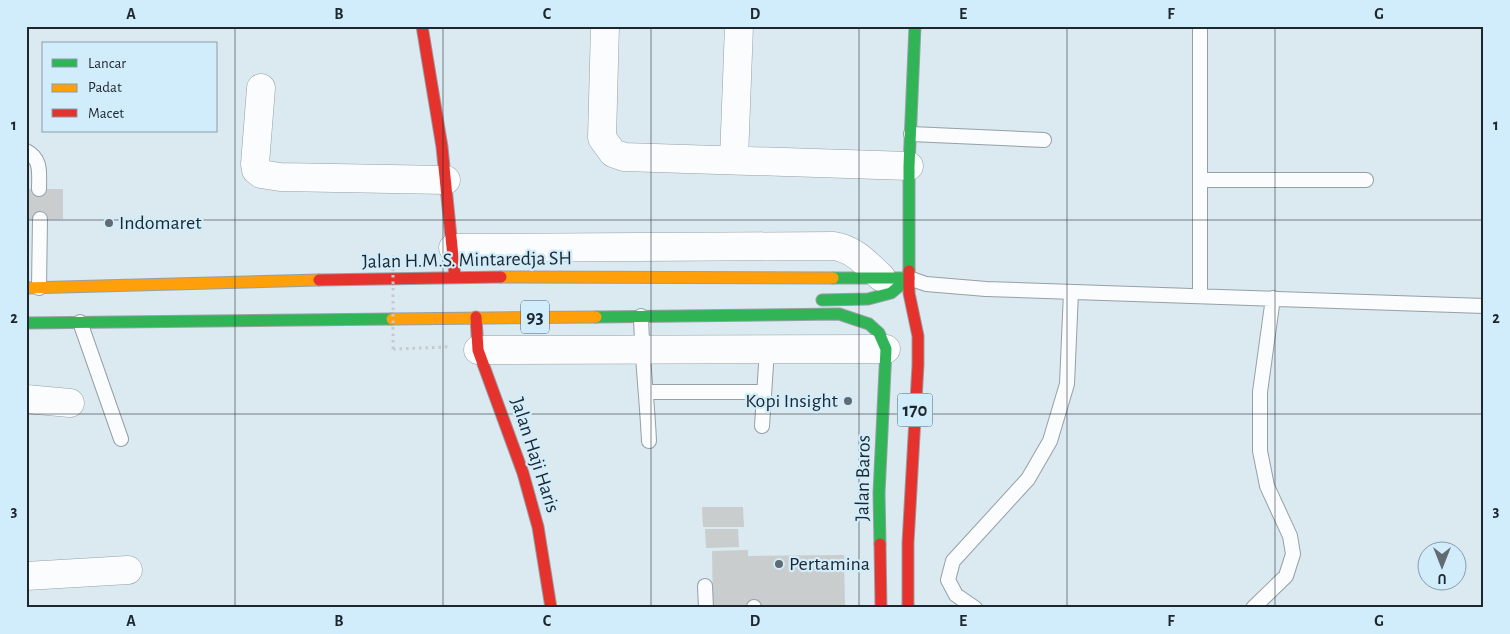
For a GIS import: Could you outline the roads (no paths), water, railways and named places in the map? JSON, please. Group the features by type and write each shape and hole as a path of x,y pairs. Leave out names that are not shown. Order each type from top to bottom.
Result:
{"main road":[{"path":"422,26 442,147 455,278"},
{"name":"170","path":"908,608 908,542 918,365 918,336 909,278 910,166 915,26"},
{"name":"Jalan H.M.S. Mintaredja SH","path":"33,288 455,278 909,278"},
{"path":"784,315 826,298 868,299 891,293 909,278"},
{"name":"93","path":"26,323 839,314 853,317 876,328 883,336 886,348"},
{"name":"Jalan Haji Haris","path":"476,317 478,350 523,473 538,527 551,608"},
{"name":"Jalan Baros","path":"881,608 879,493 886,348"}],"street":[{"path":"605,26 602,138 613,153 624,157 910,166"},
{"path":"734,159 739,26"},
{"path":"261,88 255,164 256,170 261,174 280,177 446,180"},
{"path":"453,248 834,246 844,248 855,254 882,277"},
{"path":"478,350 886,348"},
{"path":"26,399 70,403"},
{"path":"26,576 128,570"}],"lane":[{"path":"1200,26 1200,296"},
{"path":"911,134 1044,140"},
{"path":"26,150 35,156 40,167 40,189"},
{"path":"1200,180 1366,180"},
{"path":"33,288 35,227"},
{"path":"909,278 926,284 947,286 1484,306"},
{"path":"975,608 956,595 948,580 953,561 1028,479 1050,441 1067,384 1071,292"},
{"path":"1253,608 1286,576 1293,554 1290,536 1267,486 1260,451 1260,392 1273,298"},
{"path":"641,316 641,348 647,392 648,441"},
{"path":"80,322 121,439"},
{"path":"762,426 767,348"},
{"path":"647,392 764,392"},
{"path":"881,542 908,542"},
{"path":"705,586 706,608"}],"place":[{"name":"Indomaret","path":"109,223"},
{"name":"Kopi Insight","path":"848,401"},
{"name":"Pertamina","path":"779,564"}]}
